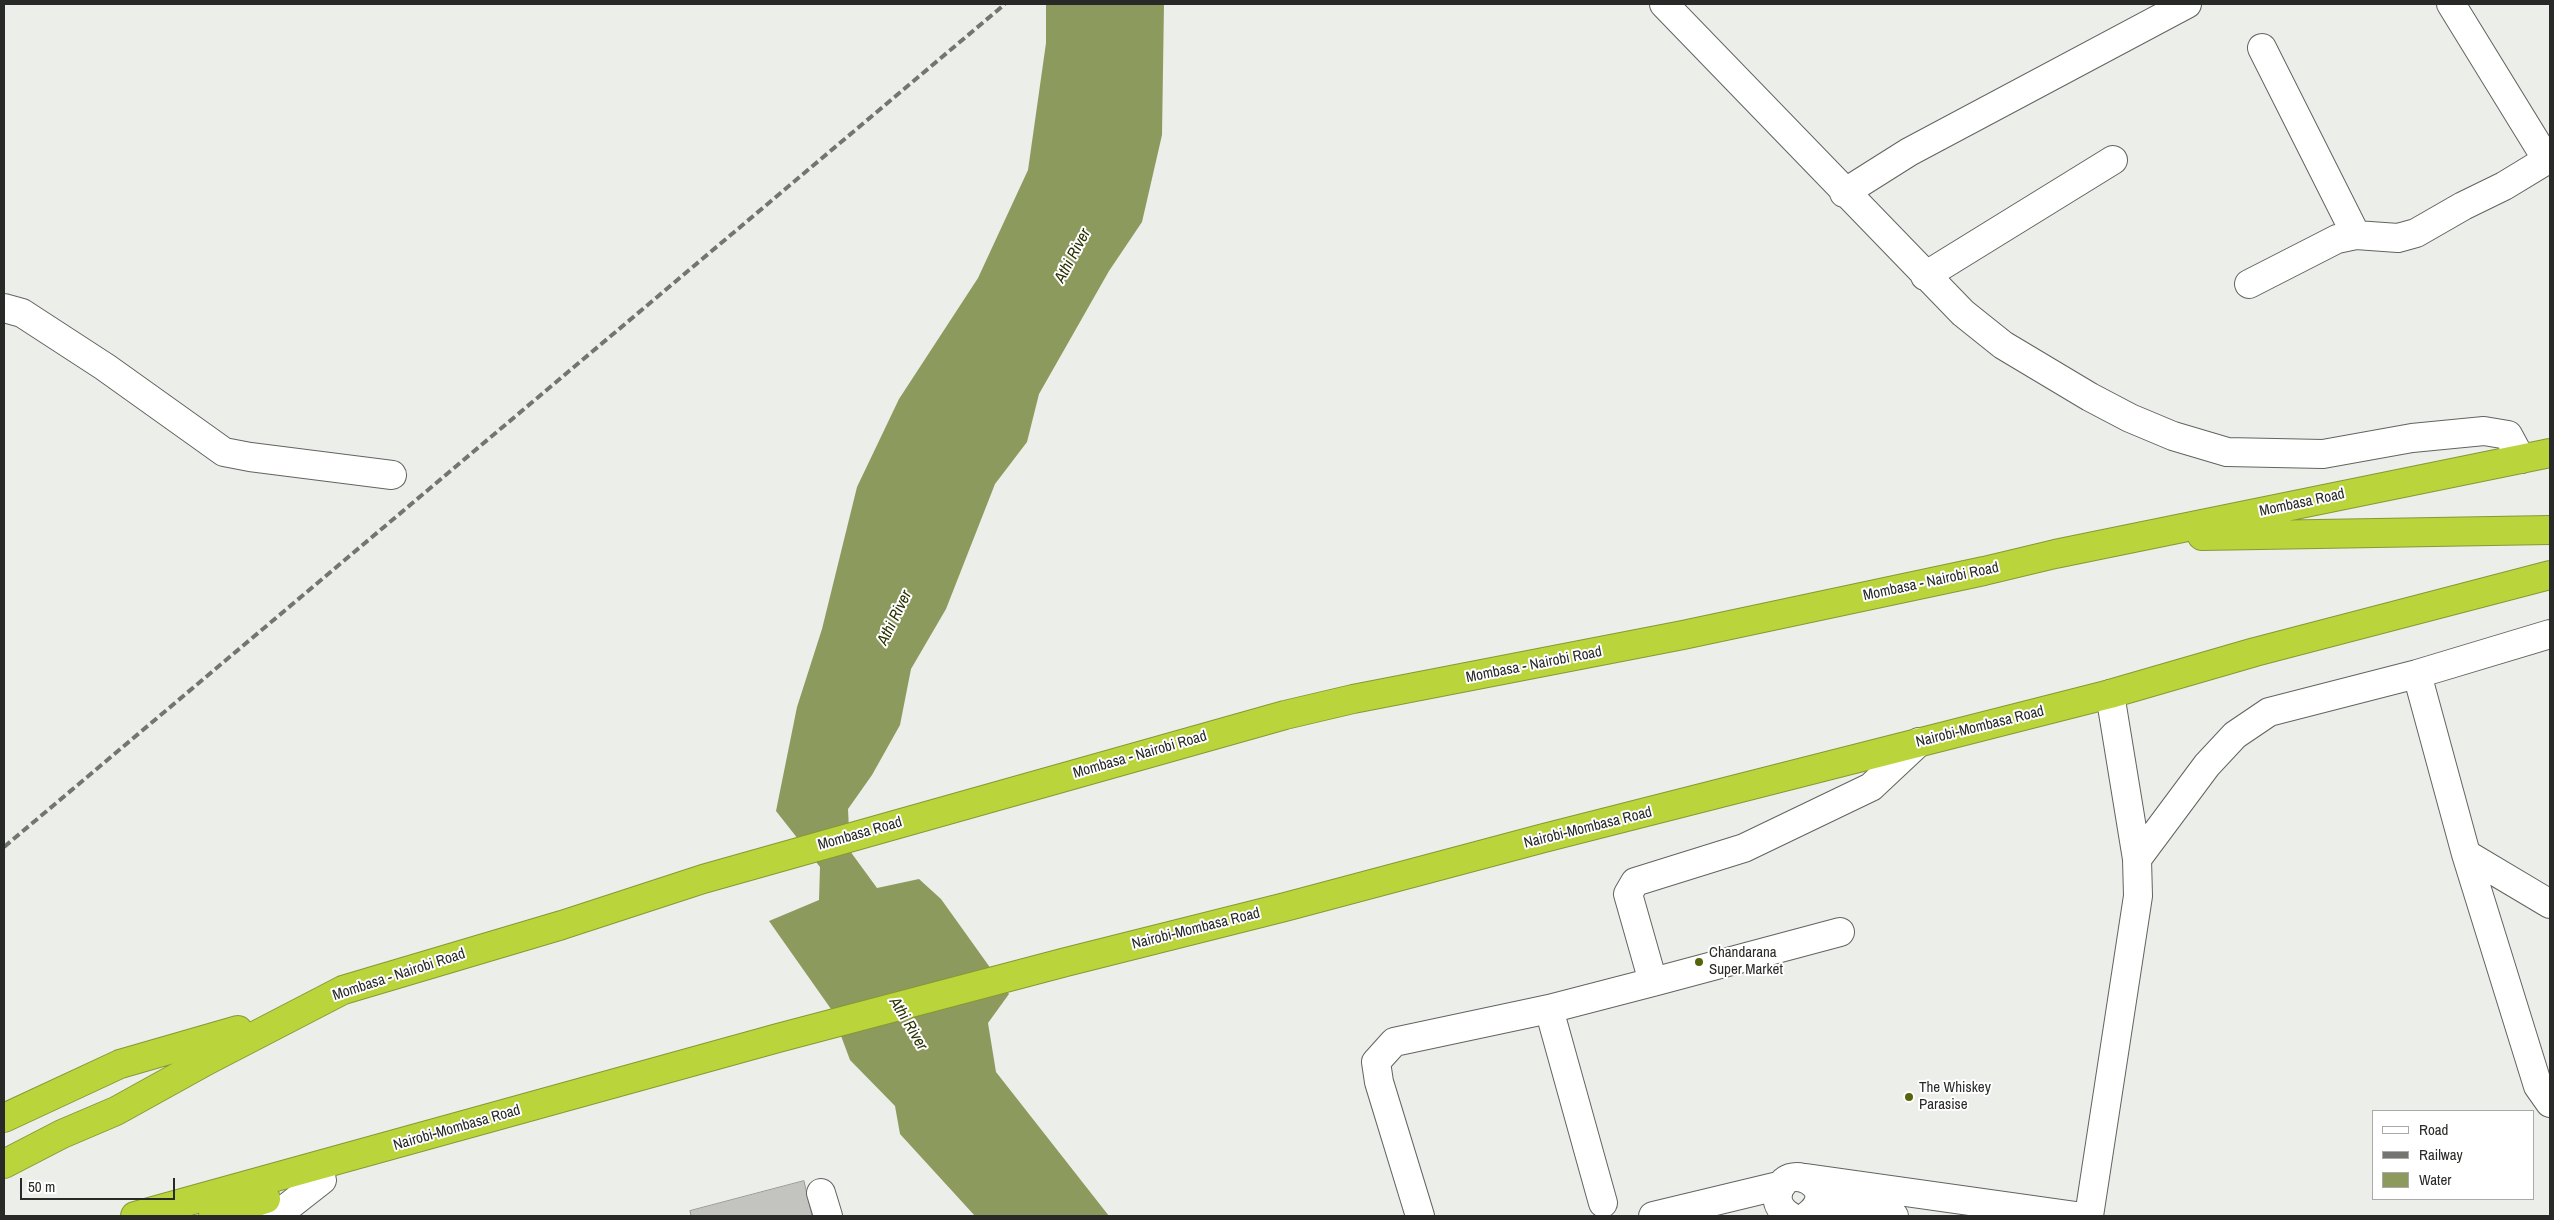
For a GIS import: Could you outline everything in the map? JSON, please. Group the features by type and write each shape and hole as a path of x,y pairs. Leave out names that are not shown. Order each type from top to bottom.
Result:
{"highway":[{"name":"Mombasa Road","path":"2054,554 2550,453"},
{"path":"2132,538 2550,530"},
{"name":"Mombasa - Nairobi Road","path":"1018,790 1177,744 1333,704 1682,635 1984,572 2054,554"},
{"path":"2110,694 2255,652 2550,575"},
{"name":"Nairobi-Mombasa Road","path":"135,1216 778,1038 1066,962 1303,903 1544,838 2110,694"},
{"name":"Mombasa Road","path":"703,879 1018,790"},
{"name":"Mombasa - Nairobi Road","path":"4,1164 62,1134 116,1111 343,990 703,879"},
{"path":"4,1118 120,1064 298,1013"},
{"path":"213,1216 322,1180 418,1138"}],"street":[{"path":"1664,4 1844,193 1963,313 2003,345 2122,414 2182,439 2227,452 2323,454 2412,438 2484,431 2508,435 2521,459"},
{"path":"1844,193 1909,152 2187,4"},
{"path":"2249,284 2337,239 2356,235 2398,238 2416,233 2463,206 2504,186 2549,159 2452,4"},
{"path":"2262,48 2356,235"},
{"path":"1925,276 2113,160"},
{"path":"4,308 22,313 105,367 224,452 392,475"},
{"path":"2137,858 2207,765 2235,735 2269,712 2417,674 2550,634"},
{"path":"2417,674 2466,854 2538,1086 2550,1103"},
{"path":"2089,1216 2138,896 2137,858 2110,694"},
{"path":"1653,982 1628,894 1635,882 1744,848 1871,787 1919,742"},
{"path":"2466,854 2550,904"},
{"path":"1420,1216 1379,1082 1376,1062 1394,1042 1549,1009 1840,932"},
{"path":"1549,1009 1603,1203"},
{"path":"276,1216 322,1180"},
{"path":"1653,1216 1794,1181 2076,1216"},
{"path":"1790,1216 1782,1210 1778,1202 1778,1193 1794,1181 1815,1184 1819,1193 1813,1210 1894,1216"}],"water":[{"name":"Athi River","path":"1046,4 1164,4 1162,135 1142,222 1109,271 1039,394 1027,442 995,484 946,609 911,669 900,725 872,775 848,809 850,851 877,888 919,879 941,899 1009,994 988,1023 996,1072 1109,1216 975,1216 900,1134 895,1106 850,1060 831,1009 769,921 819,900 820,867 776,811 797,707 822,629 857,487 899,399 978,278 1028,170 1046,43"}],"building":[{"path":"804,1181 812,1216 691,1216 690,1211"}],"railway":[{"path":"4,847 1005,4"}],"place":[{"name":"Chandarana Super Market","path":"1699,962"},
{"name":"The Whiskey Parasise","path":"1909,1097"}]}
